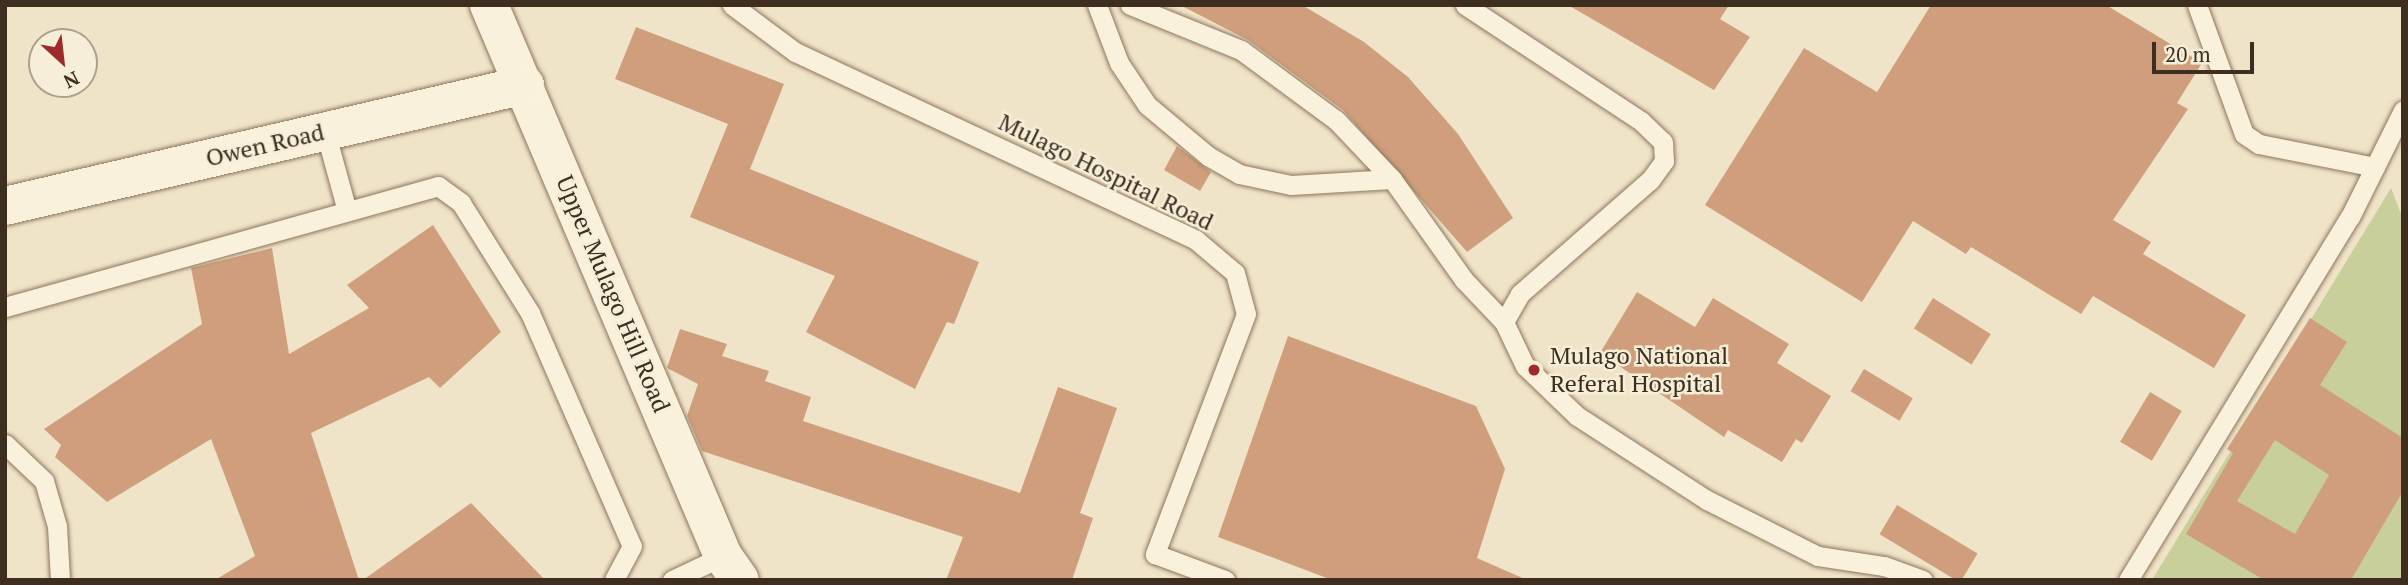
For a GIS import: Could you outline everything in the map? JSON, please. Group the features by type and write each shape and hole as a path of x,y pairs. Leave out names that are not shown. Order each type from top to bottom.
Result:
{"street":[{"name":"Upper Mulago Hill Road","path":"489,5 731,568"},
{"name":"Owen Road","path":"5,206 525,85"}],"lane":[{"name":"Mulago Hospital Road","path":"732,5 795,52 1196,240 1235,273 1246,314 1155,554 1225,580"},
{"path":"1097,5 1119,64 1147,106 1208,156 1239,174 1291,185 1392,179"},
{"path":"1130,5 1198,28 1283,76 1392,179 1464,280 1504,322 1525,366 1577,416 1707,500 1818,556 1884,566 1923,580"},
{"path":"1465,5 1641,121 1663,142 1664,162 1650,180 1520,294 1504,322"},
{"path":"2197,5 2244,134 2259,144 2375,167"},
{"path":"2128,580 2375,167 2403,110"},
{"path":"325,131 347,211"},
{"path":"5,307 438,186 461,203 530,313 632,545 614,580"},
{"path":"5,444 44,481 57,526 60,580"},
{"path":"672,580 731,568"}],"green space":[{"path":"2391,188 2403,219 2403,580 2152,580"}],"building":[{"path":"1180,5 1302,5 1364,42 1408,77 1458,134 1513,218 1467,252 1343,110 1248,40"},
{"path":"1568,5 1729,5 1720,19 1750,37 1714,90"},
{"path":"1931,5 2106,5 2202,63 2177,103 2188,109 2113,220 2151,242 2143,254 2246,315 2214,368 2093,296 2081,314 1971,247 1966,254 1913,221 1862,302 1705,205 1804,48 1877,92"},
{"path":"636,27 784,84 750,169 979,262 954,324 947,322 915,389 806,332 835,276 690,217 728,124 615,79"},
{"path":"1177,146 1211,172 1200,191 1164,170"},
{"path":"433,225 501,332 440,388 429,377 311,433 359,580 215,580 255,556 211,439 107,502 55,457 61,445 44,429 202,324 191,268 272,248 289,354 369,308 347,285"},
{"path":"1637,292 1695,327 1713,298 1789,344 1777,363 1831,396 1802,443 1796,439 1782,462 1728,430 1724,437 1600,353"},
{"path":"1933,298 1991,334 1972,365 1914,329"},
{"path":"2310,318 2347,342 2320,385 2403,438 2403,491 2351,580 2264,580 2186,534 2233,453 2227,449","holes":["2275,440 2329,475 2295,534 2237,501"]},
{"path":"680,329 727,344 722,356 769,371 765,381 811,397 803,421 1020,493 1058,387 1117,408 1080,513 1093,518 1072,580 946,580 963,537 702,451 687,416 698,384 667,368"},
{"path":"1288,336 1476,406 1505,469 1477,558 1527,580 1332,580 1218,537"},
{"path":"1864,369 1913,398 1899,421 1851,391"},
{"path":"2150,392 2182,411 2152,461 2120,442"},
{"path":"471,503 545,580 363,580"},
{"path":"1897,505 1978,553 1962,580 1956,580 1879,534"}],"place":[{"name":"Mulago National Referal Hospital","path":"1534,370"}]}
